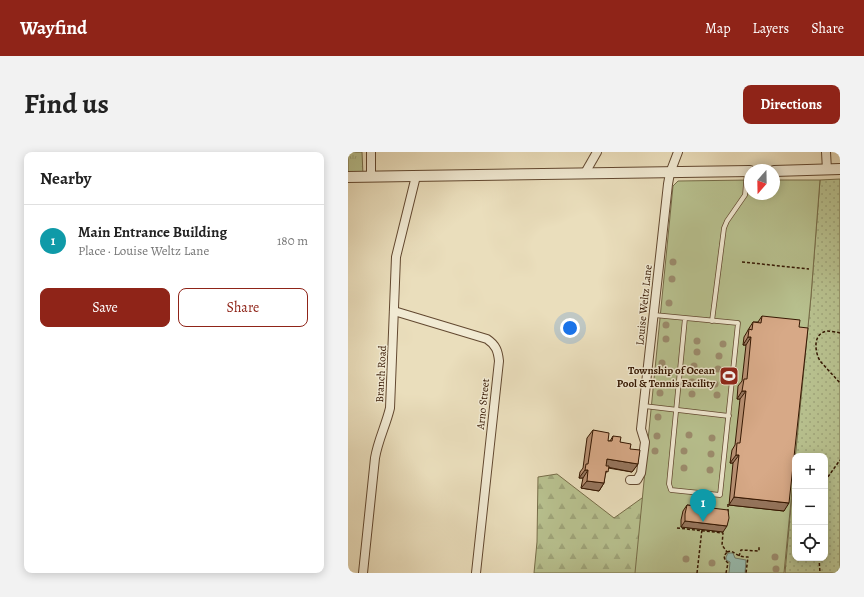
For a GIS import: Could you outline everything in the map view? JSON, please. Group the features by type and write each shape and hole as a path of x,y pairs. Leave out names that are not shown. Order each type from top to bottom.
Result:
{"street":[{"path":"371,152 371,177"},
{"path":"585,173 597,152"},
{"name":"Louise Weltz Lane","path":"630,480 637,480 641,473 645,442 641,429 668,184 670,173 678,152"},
{"path":"826,152 827,170"},
{"path":"780,171 840,169"},
{"path":"348,177 744,171"},
{"name":"Branch Road","path":"363,573 375,458 390,408 396,257 416,176"},
{"name":"Arno Street","path":"394,311 487,339 495,346 498,353 499,362 476,573"}],"lane":[{"path":"712,321 724,228 729,217 744,196"},
{"path":"654,315 738,323 720,495 671,490 669,484 685,318"},
{"path":"644,406 729,416"}],"path":[{"path":"742,262 810,269"},
{"path":"840,333 827,331 821,335 817,340 816,352 820,361 840,383"},
{"path":"828,477 840,460"},
{"path":"728,504 728,513"},
{"path":"697,573 703,523"},
{"path":"677,528 723,533"},
{"path":"724,528 722,546 727,552"},
{"path":"738,556 741,550 758,551 759,547"},
{"path":"727,552 730,551 734,552 738,556 748,557 746,573"},
{"path":"726,573 728,563 724,556 727,552"},
{"path":"819,561 820,573"}],"green space":[{"path":"348,152 362,152 363,175 348,175"},
{"path":"840,179 840,573 785,573 792,494 792,561 828,561 828,453 795,453 811,296 820,180"},
{"name":"Township of Ocean Pool & Tennis Facility","path":"744,180 744,200 780,200 780,180 820,180 811,296 796,453 792,453 792,491 784,573 635,573 673,186 678,181"},
{"path":"557,474 614,518 642,498 646,497 666,573 534,573 537,542 538,477"}],"water":[{"path":"728,553 733,553 735,558 746,560 745,573 729,573 730,562 726,560"}],"building":[{"path":"762,316 800,320 799,327 808,328 794,453 792,453 792,475 789,503 734,497 739,455 736,455 737,443 740,443 746,391 742,391 744,379 747,379 751,337 748,337 749,329 752,330 753,322 761,323"},
{"path":"593,430 609,433 608,441 612,441 613,436 621,437 620,442 631,444 630,449 640,450 638,464 607,459 606,466 609,466 608,472 606,471 604,483 587,481 588,470 585,470 586,464 588,464"},
{"path":"704,504 712,504 712,508 728,510 729,518 727,526 685,521 687,505 704,507"}],"place":[{"name":"Township of Ocean Pool & Tennis Facility","path":"729,376"},
{"name":"Main Entrance Building","path":"703,522"}]}
